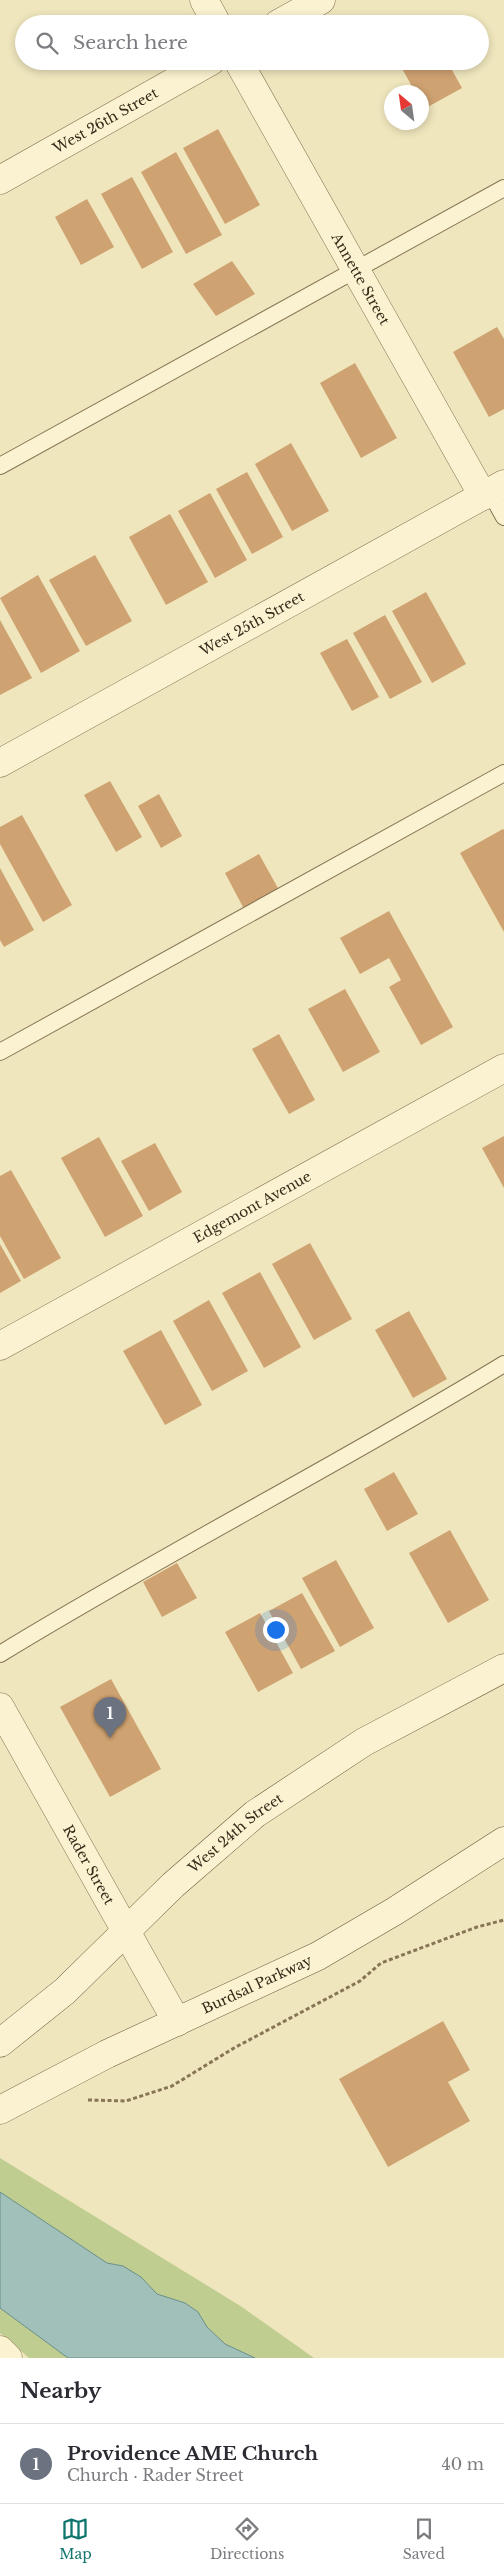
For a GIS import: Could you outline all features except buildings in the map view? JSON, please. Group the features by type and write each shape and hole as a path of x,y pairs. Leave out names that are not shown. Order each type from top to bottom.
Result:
{"street":[{"path":"204,0 212,15"},
{"path":"294,15 321,0"},
{"name":"West 26th Street","path":"0,180 195,70"},
{"name":"Annette Street","path":"243,70 356,270 492,490"},
{"name":"West 25th Street","path":"0,763 492,490"},
{"name":"Edgemont Avenue","path":"0,1346 504,1068"},
{"name":"West 24th Street","path":"0,2043 65,1991 207,1854 288,1791 364,1742 504,1668"},
{"name":"Rader Street","path":"0,1707 177,2022"},
{"name":"Burdsal Parkway","path":"0,2110 83,2066 284,1973 346,1941 504,1841"},
{"path":"0,2350 8,2358"}],"lane":[{"path":"0,466 504,188"},
{"path":"492,490 504,517"},
{"path":"0,1052 504,773"},
{"path":"0,1654 107,1589 334,1464 504,1364"}],"path":[{"path":"82,2100 126,2101 172,2086 234,2048 360,1981 381,1963 477,1927 504,1920"}],"green space":[{"path":"0,2158 242,2307 314,2358 255,2358 225,2344 207,2327 198,2312 185,2303 157,2294 141,2277 123,2266 107,2263 0,2192"},
{"path":"0,2308 68,2358 29,2358 0,2333"}],"water":[{"path":"0,2192 107,2263 123,2266 141,2277 157,2294 185,2303 198,2312 207,2327 225,2344 255,2358 68,2358 0,2308"}],"place":[{"name":"Providence AME Church","path":"110,1738"}]}
